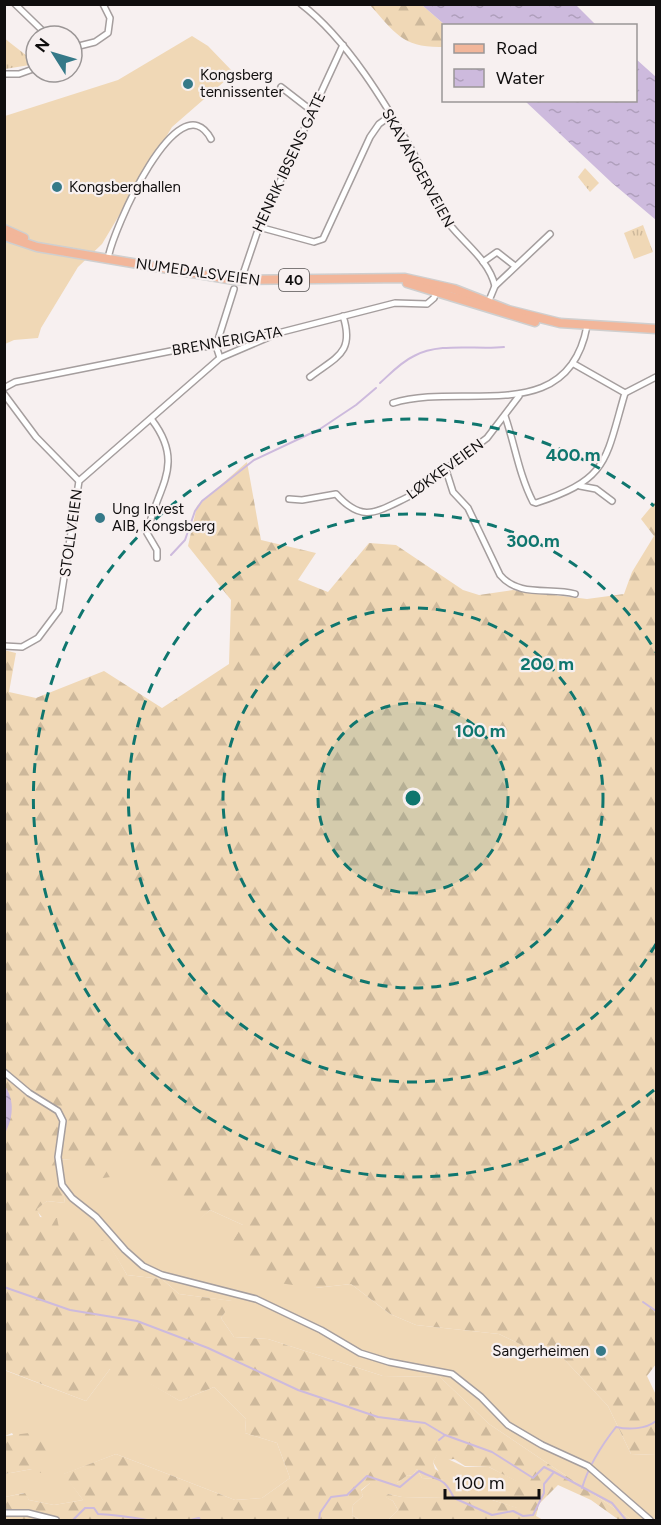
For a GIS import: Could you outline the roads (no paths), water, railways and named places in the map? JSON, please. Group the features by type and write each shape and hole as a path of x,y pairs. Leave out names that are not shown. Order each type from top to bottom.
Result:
{"main road":[{"name":"NUMEDALSVEIEN","path":"4,229 52,249"},
{"name":"NUMEDALSVEIEN","path":"4,236 37,248 241,280 405,278 488,305 524,320 657,329"}],"street":[{"path":"15,4 36,24"},
{"path":"84,45 95,42 108,33 110,18 103,4"},
{"name":"SKAVANGERVEIEN","path":"301,4 322,21 343,45 414,154 440,211 453,231 483,262 495,286"},
{"name":"HENRIK IBSENS GATE","path":"241,280 259,227 343,45"},
{"path":"4,74 24,72"},
{"path":"281,87 312,111"},
{"path":"259,227 314,242 323,239 370,137 379,124 390,116"},
{"path":"108,259 115,229 129,201 170,137 180,127 199,124 207,130 212,139"},
{"path":"488,305 495,286 550,234"},
{"path":"483,262 498,252 515,266"},
{"name":"BRENNERIGATA","path":"4,388 15,382 186,348 216,346 279,333 395,303 427,304 434,298 437,288"},
{"path":"220,358 216,346 234,289"},
{"path":"309,377 342,353 348,345 349,333 343,316"},
{"path":"393,403 434,396 519,396 555,379 574,364 587,326"},
{"name":"STOLLVEIEN","path":"4,645 22,647 38,638 59,610 79,481 152,420 220,358 279,333"},
{"path":"574,364 625,393"},
{"path":"577,488 601,465 625,393 657,377"},
{"path":"4,394 36,437 79,481"},
{"name":"LØKKEVEIEN","path":"289,499 336,494 351,510 362,513 380,509 410,496 487,438 519,396"},
{"path":"506,416 516,448 520,472 533,502 536,503 577,488 596,489 612,501"},
{"path":"152,420 169,449 170,463 165,485 147,532 156,550 157,558"},
{"path":"446,470 453,492 468,508 500,575 506,582 527,590 575,594"},
{"path":"4,1072 28,1093 58,1111 63,1120 58,1157 62,1185 72,1198 96,1217 125,1250 143,1266 162,1275 256,1299 321,1330 360,1353 389,1362 452,1374 485,1401 508,1425 542,1445 588,1466 650,1521"},
{"path":"4,1514 28,1513 56,1521"}],"water":[{"path":"422,5 576,5 595,24 444,24"},
{"path":"637,60 656,77 656,220 611,182 526,102 637,102"},
{"path":"5,1086 12,1110 5,1133"}],"waterway":[{"path":"380,383 405,361 424,352 447,348 504,347"},
{"path":"171,555 185,540 195,511 202,501 254,460 320,429 356,405 376,388"},
{"path":"4,1287 70,1310 137,1321 208,1348 298,1390 378,1417 425,1423 445,1435 492,1452 533,1478 544,1467 554,1472"},
{"path":"643,1302 656,1311"},
{"path":"582,1488 596,1456 616,1427 637,1428 656,1421"},
{"path":"439,1440 445,1435"},
{"path":"319,1520 320,1513 331,1497 347,1495 367,1476 400,1487 419,1471 444,1483 454,1498 492,1515 513,1511 523,1516 533,1515 544,1493 544,1484 554,1472 612,1503 626,1520"},
{"path":"73,1520 85,1508 94,1508 98,1514 147,1520"},
{"path":"190,1520 199,1518 200,1520"}],"place":[{"name":"Kongsberg tennissenter","path":"188,84"},
{"name":"Kongsberghallen","path":"57,187"},
{"name":"Ung Invest AIB, Kongsberg","path":"100,518"},
{"name":"Sangerheimen","path":"601,1351"}]}
